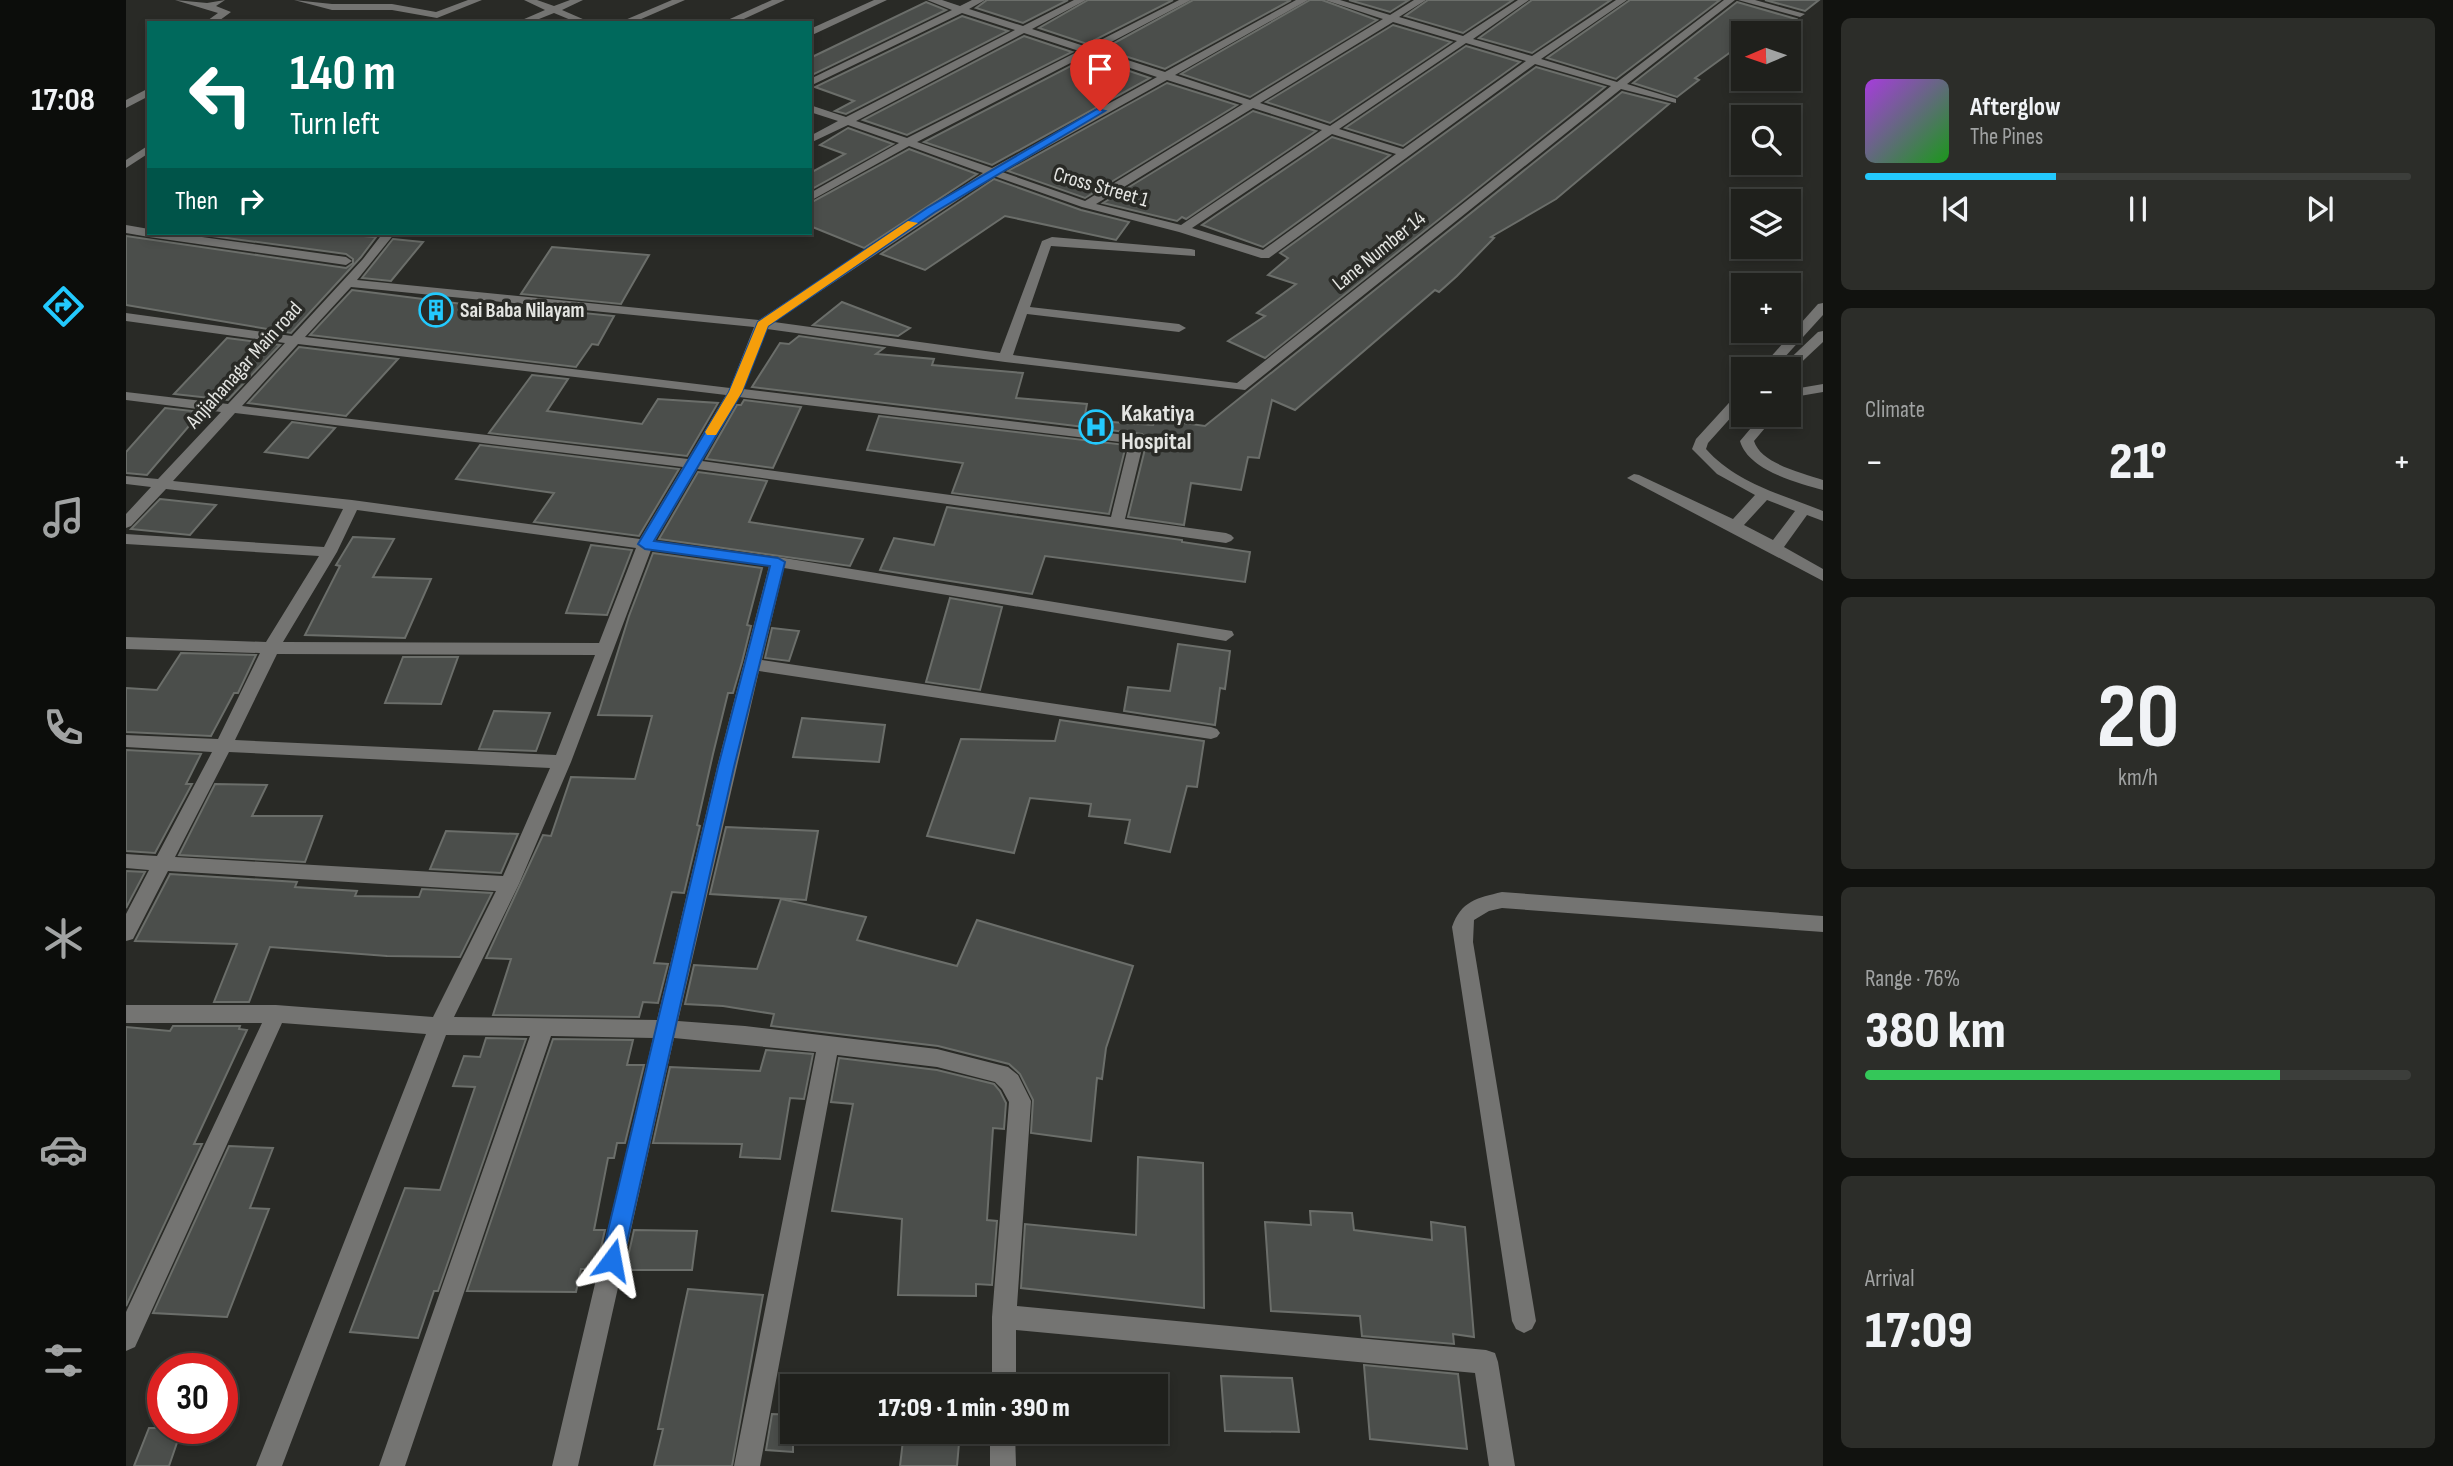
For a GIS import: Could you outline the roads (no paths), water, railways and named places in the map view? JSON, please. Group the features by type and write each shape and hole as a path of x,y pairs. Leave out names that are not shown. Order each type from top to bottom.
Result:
{"street":[{"path":"180,0 226,12 212,21"},
{"path":"208,6 220,0"},
{"path":"299,0 332,7 392,7 437,15"},
{"path":"421,21 477,0"},
{"path":"529,0 582,21"},
{"path":"525,21 578,0"},
{"path":"628,21 680,0"},
{"path":"731,21 780,0"},
{"path":"812,32 882,0"},
{"path":"932,0 1406,154 1535,59 1622,0"},
{"path":"812,82 979,0"},
{"path":"812,139 1081,0"},
{"path":"812,197 907,143 1186,0"},
{"path":"269,1466 439,1026 509,884 562,762 645,544 736,392 762,324 931,210 991,173 1303,0"},
{"path":"1331,0 1672,101"},
{"path":"1086,205 1421,0"},
{"path":"1183,229 1329,128 1524,0"},
{"name":"Lane Number 14","path":"347,283 762,324 1240,387 1730,0"},
{"path":"1743,0 1800,15"},
{"path":"126,105 147,92"},
{"name":"Cross Street 1","path":"812,109 1086,205 1183,229 1265,255 1406,154"},
{"path":"126,166 147,150"},
{"path":"126,229 147,233"},
{"path":"163,235 346,261"},
{"name":"Anjiahanagar Main road","path":"126,523 232,410 387,235"},
{"path":"1005,358 1046,244 1052,241 1191,253"},
{"path":"1778,357 1823,307"},
{"path":"1023,310 1179,328"},
{"path":"126,317 295,340 1137,440 1117,523"},
{"path":"1784,351 1799,357 1823,335"},
{"path":"1801,392 1823,388"},
{"path":"126,396 693,464 1226,538"},
{"path":"1731,409 1701,442 1699,449 1711,465 1823,516"},
{"path":"1759,427 1747,441 1749,451 1759,459 1823,485"},
{"path":"1634,478 1776,547 1823,576"},
{"path":"126,480 352,505 778,562 1226,635"},
{"path":"1735,526 1766,492"},
{"path":"126,933 271,648 330,552 352,505"},
{"path":"1776,547 1805,508"},
{"path":"126,539 330,552"},
{"path":"565,1466 751,664 778,562"},
{"path":"126,643 271,648 606,649"},
{"path":"751,664 1211,733"},
{"path":"126,741 562,762"},
{"path":"126,861 509,884"},
{"path":"1524,1321 1463,942 1462,927 1466,915 1484,904 1502,901 1823,924"},
{"path":"126,1014 276,1014 439,1026 665,1029 937,1058 1001,1074 1010,1082 1020,1101 1004,1317 1004,1374"},
{"path":"126,1339 276,1014"},
{"path":"392,1466 544,1027"},
{"path":"747,1466 828,1045"},
{"path":"1004,1317 1486,1362 1502,1466"},
{"path":"1003,1444 1003,1466"}],"place":[{"name":"Sai Baba Nilayam","path":"436,310"},
{"name":"Kakatiya Hospital","path":"1096,427"}]}
